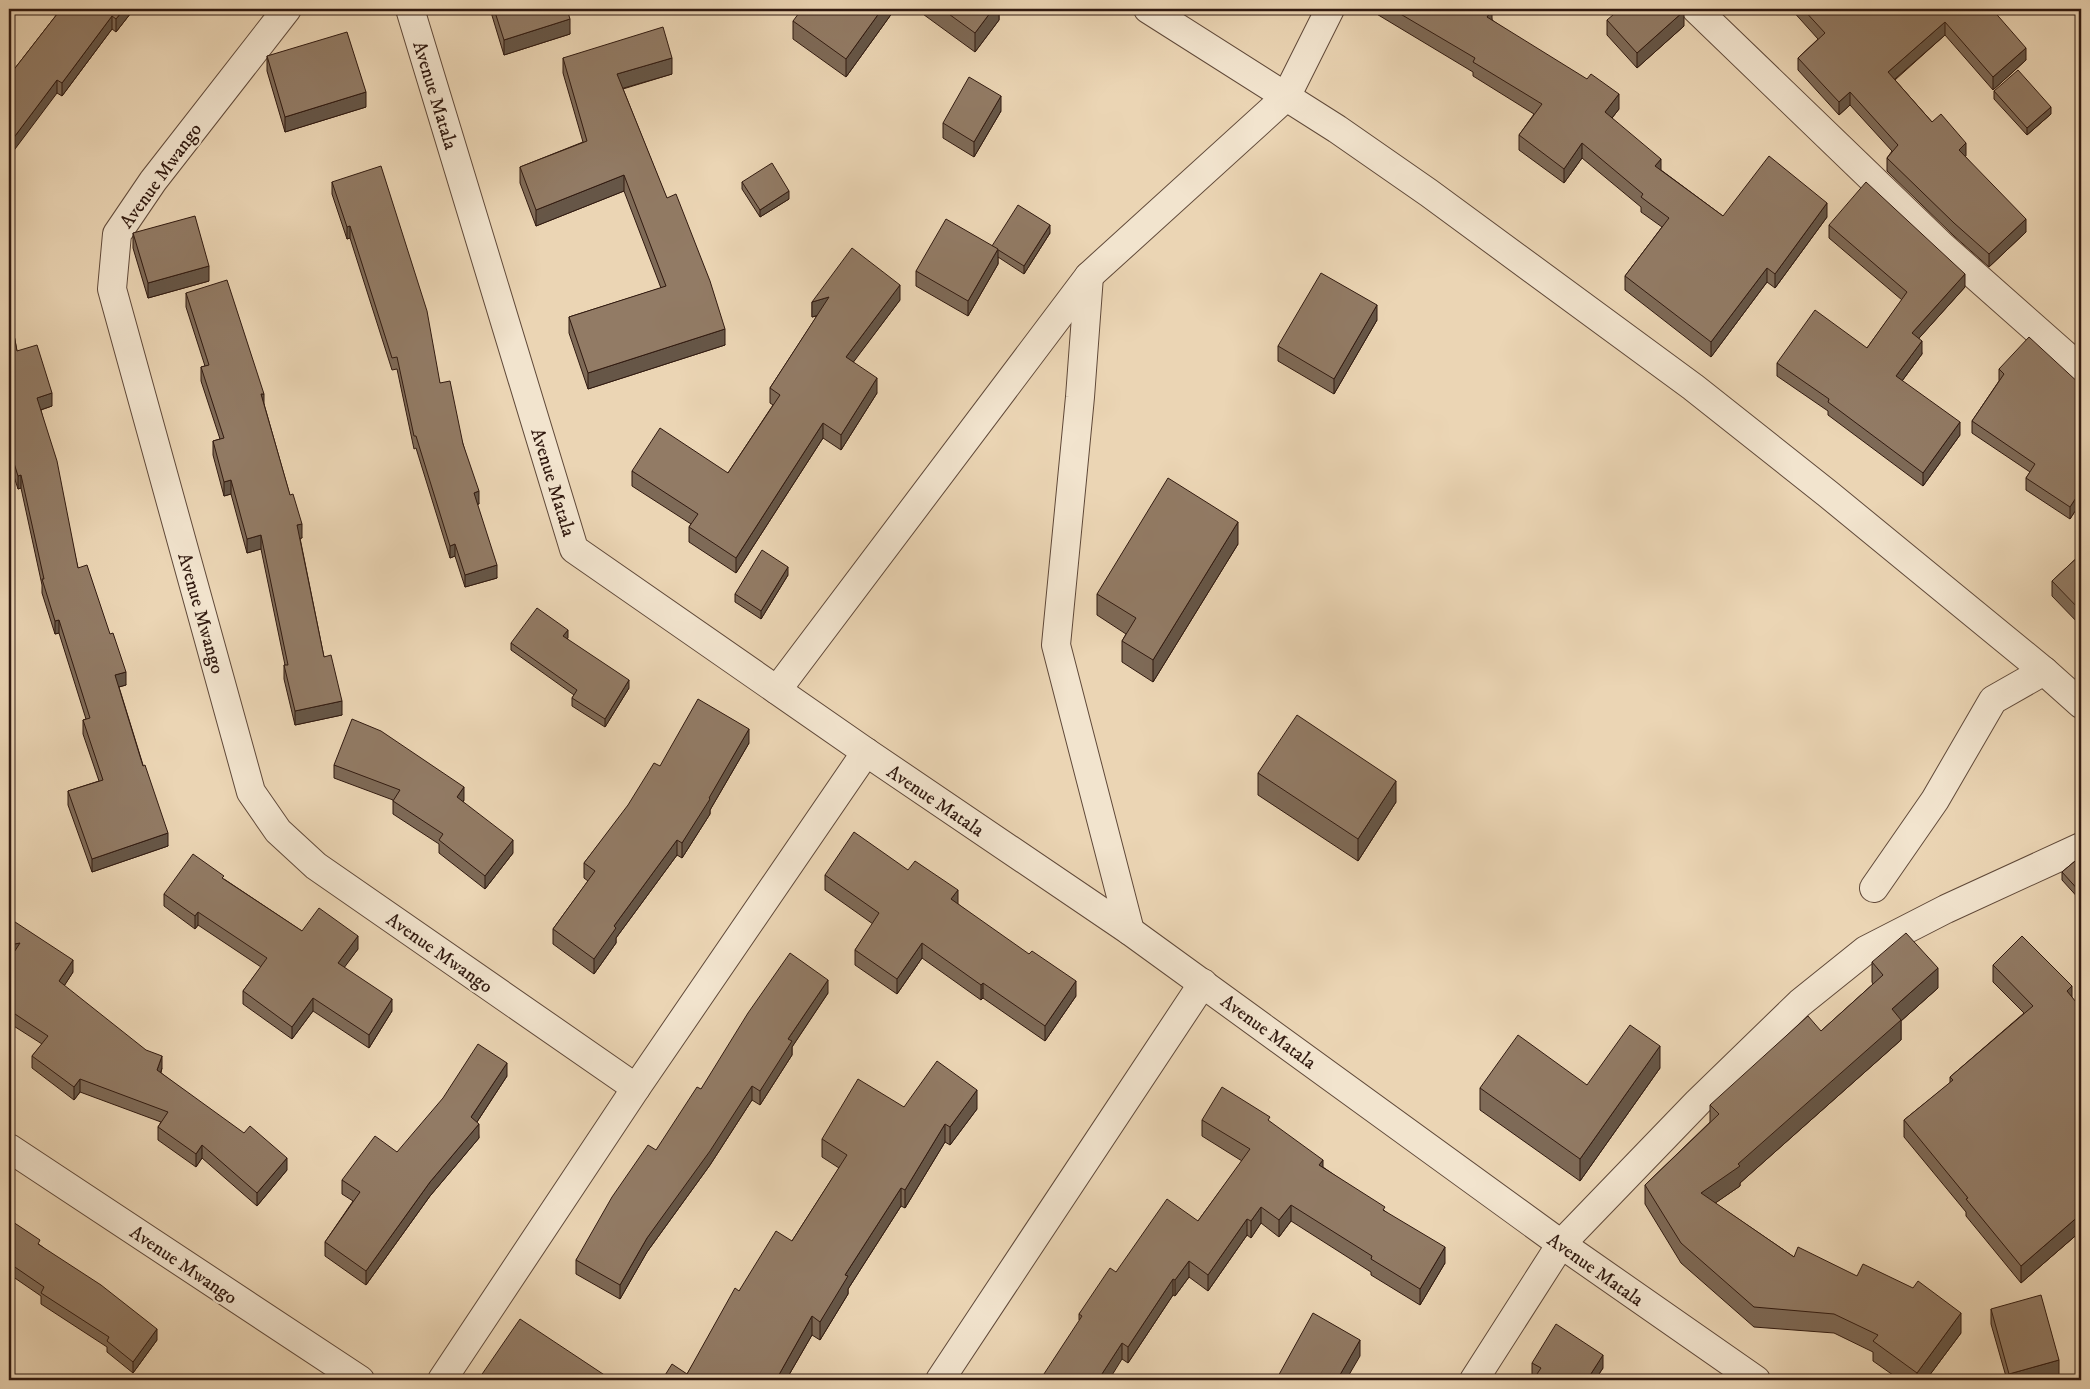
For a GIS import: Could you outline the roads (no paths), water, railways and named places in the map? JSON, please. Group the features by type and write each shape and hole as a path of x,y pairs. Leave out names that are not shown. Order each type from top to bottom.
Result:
{"street":[{"name":"Avenue Mwango","path":"287,9 153,181 117,234 112,289 251,792 278,831 316,866 636,1088"},
{"name":"Avenue Matala","path":"410,9 574,548 866,752 1130,931 1561,1244 1756,1380"},
{"path":"1148,9 1337,129 1429,193 1693,387 1836,501 2044,671 2081,704"},
{"path":"778,690 1089,276 1286,97 1330,9"},
{"path":"1696,9 1943,247 2081,369"},
{"path":"1089,276 1080,397 1056,645 1130,931"},
{"path":"1874,888 1935,800 1993,700 2044,671"},
{"path":"442,1380 636,1088 866,752"},
{"path":"1474,1380 1561,1244 1698,1102 1800,1003 1866,950 1946,909 2081,847"},
{"path":"940,1380 1203,983"},
{"name":"Avenue Mwango","path":"9,1148 360,1380"}]}
